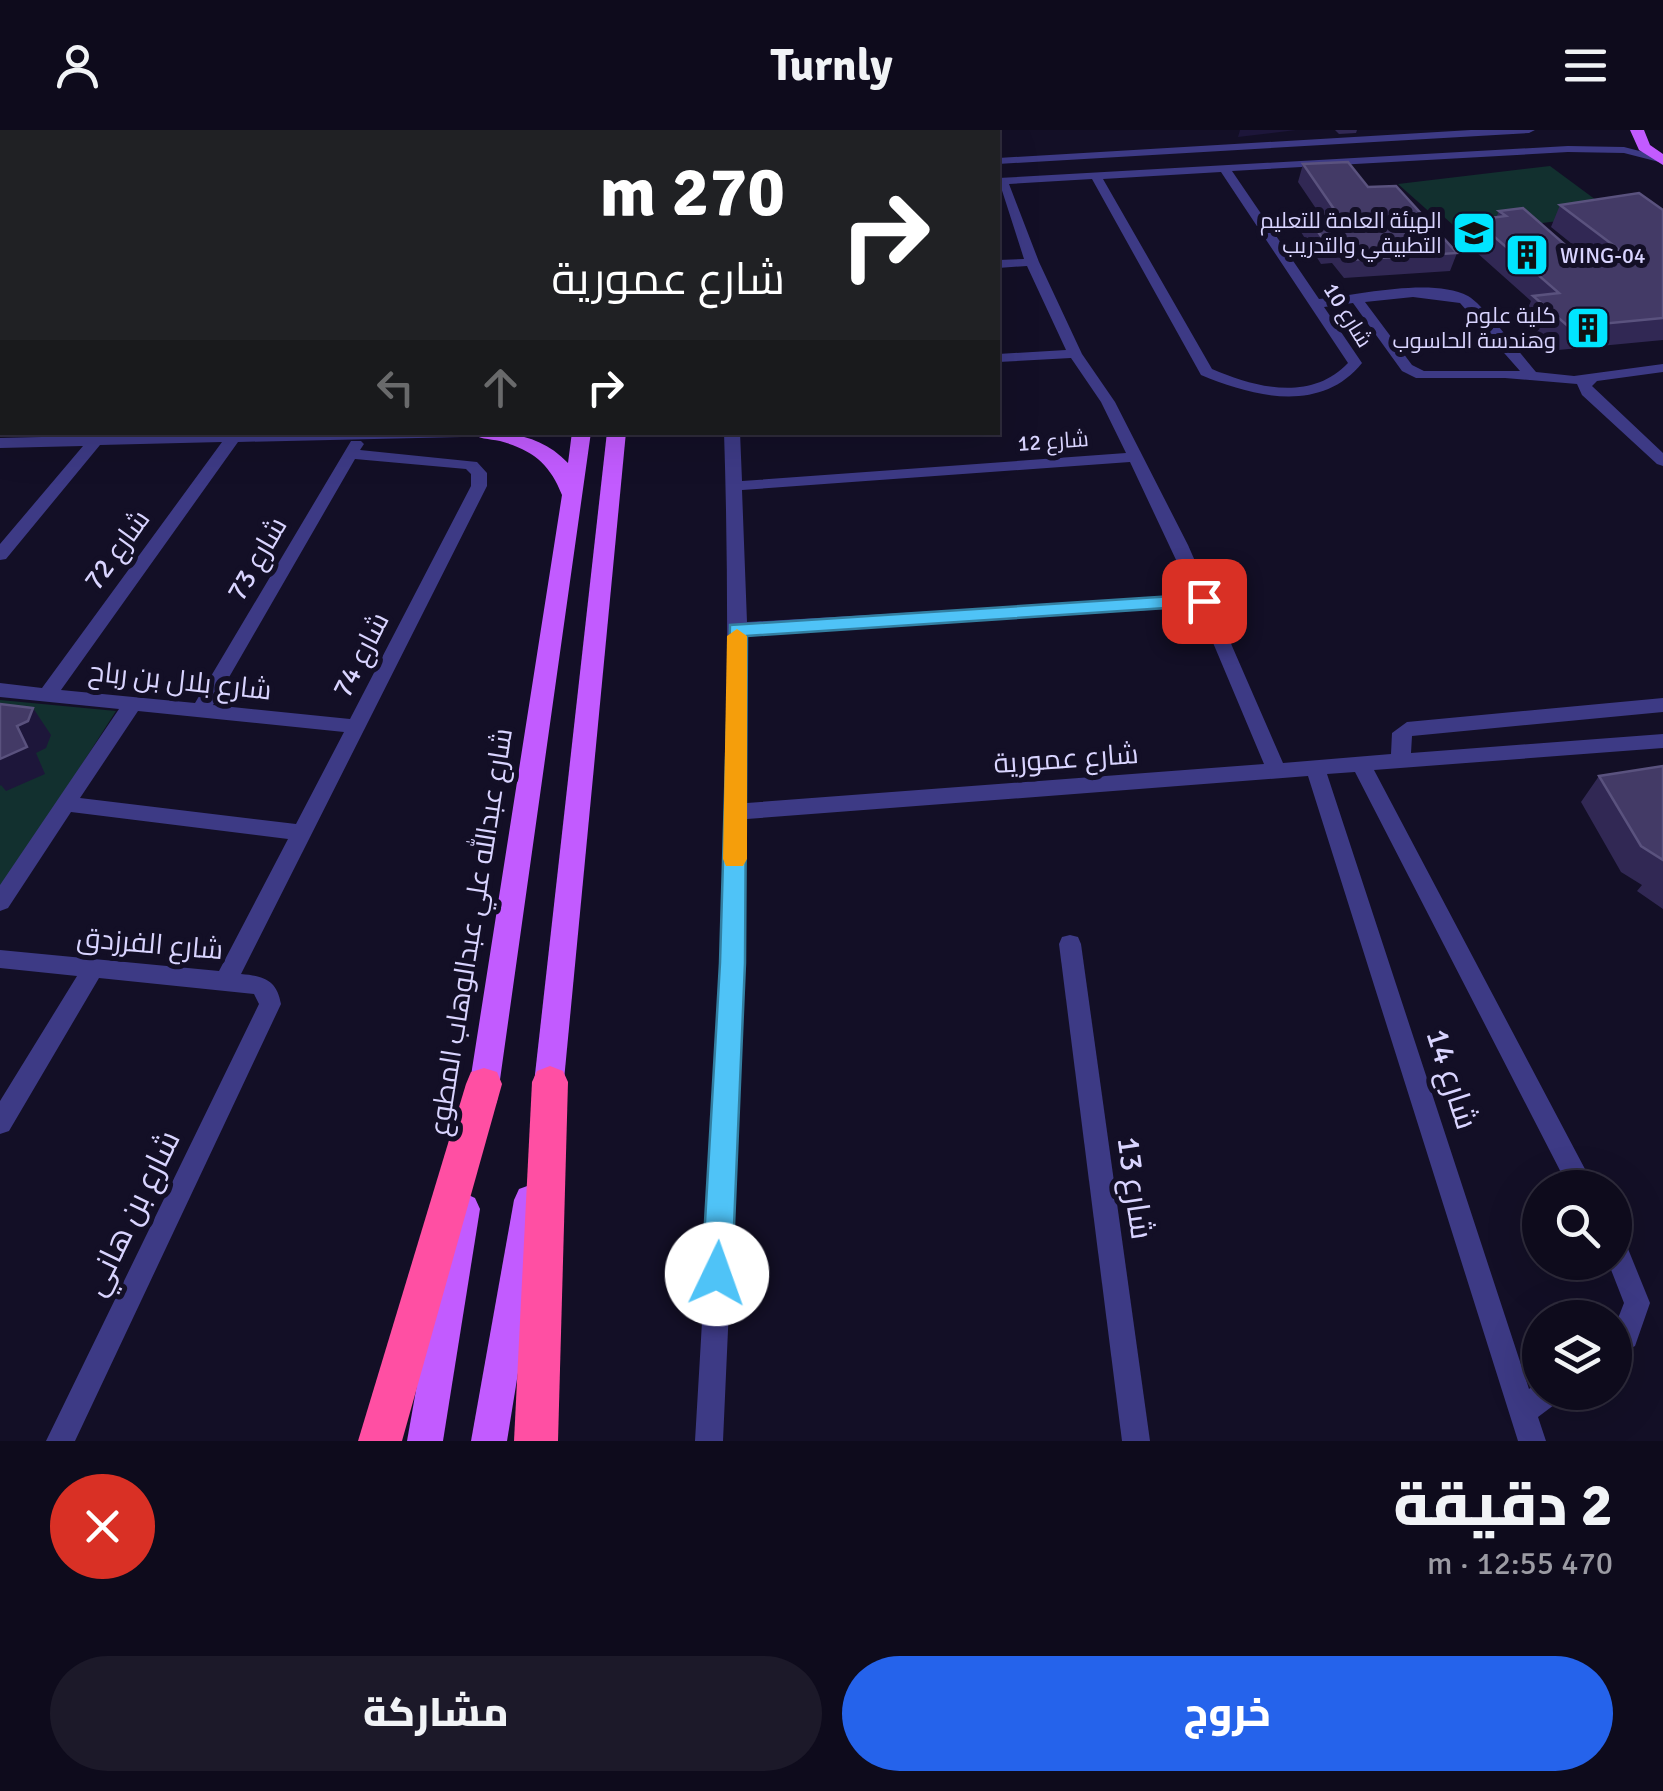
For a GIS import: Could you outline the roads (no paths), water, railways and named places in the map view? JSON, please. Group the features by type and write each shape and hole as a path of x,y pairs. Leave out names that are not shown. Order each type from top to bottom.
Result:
{"highway":[{"path":"536,1441 550,1082"},
{"path":"380,1441 484,1084"}],"main road":[{"path":"1637,130 1639,141 1662,160"},
{"path":"492,435 527,443 547,454 562,468 570,484 572,502"},
{"name":"شارع عبدالله علي عبدالوهاب المطوع","path":"425,1441 484,1084 582,435"},
{"path":"488,1441 550,1082 617,435"}],"street":[{"path":"1000,161 1529,130"},
{"path":"1215,134 1230,144 1249,148"},
{"path":"1180,151 1190,138"},
{"path":"1373,142 1362,146 1362,152 1390,160"},
{"path":"1315,145 1342,153 1342,160 1330,163"},
{"path":"1276,770 1204,601 1108,402 1075,354 1000,181 1600,148 1662,160"},
{"name":"شارع 10","path":"1096,176 1206,372 1264,390 1305,390 1338,380 1355,363 1225,170"},
{"path":"1000,264 1032,262"},
{"path":"1315,304 1434,294 1460,297 1531,375"},
{"path":"1357,300 1403,364 1415,374 1591,379 1663,368"},
{"path":"1000,358 1075,354"},
{"path":"1591,379 1584,386 1587,392 1663,461"},
{"path":"0,442 35,437 95,440 362,435"},
{"name":"شارع 73","path":"200,710 362,435"},
{"path":"710,1437 736,812 732,435"},
{"name":"شارع 72","path":"47,695 233,438"},
{"path":"0,555 95,440"},
{"name":"شارع 74","path":"226,981 480,478 476,468 463,463 350,454"},
{"name":"شارع 12","path":"734,486 1136,457"},
{"path":"737,630 1204,601"},
{"name":"شارع بلال بن رباح","path":"0,690 356,726"},
{"path":"0,902 133,704"},
{"path":"1401,761 1402,733 1407,728 1663,705"},
{"name":"شارع عمورية","path":"736,812 1663,741"},
{"name":"شارع 14","path":"1361,764 1575,1170"},
{"name":"شارع 14","path":"1315,768 1532,1441"},
{"path":"64,804 300,832"},
{"name":"شارع 13","path":"1070,944 1136,1441"},
{"name":"شارع الفرزدق","path":"0,959 259,985 268,993 266,1016"},
{"path":"0,1123 92,969"},
{"name":"شارع بن هاني","path":"60,1441 266,1016"},
{"path":"1628,1280 1637,1303 1632,1317"}],"place":[{"name":"الهيئة العامة للتعليم التطبيقي والتدريب","path":"1474,233"},
{"name":"WING-04","path":"1527,255"},
{"name":"كلية علوم وهندسة الحاسوب","path":"1588,328"}]}
